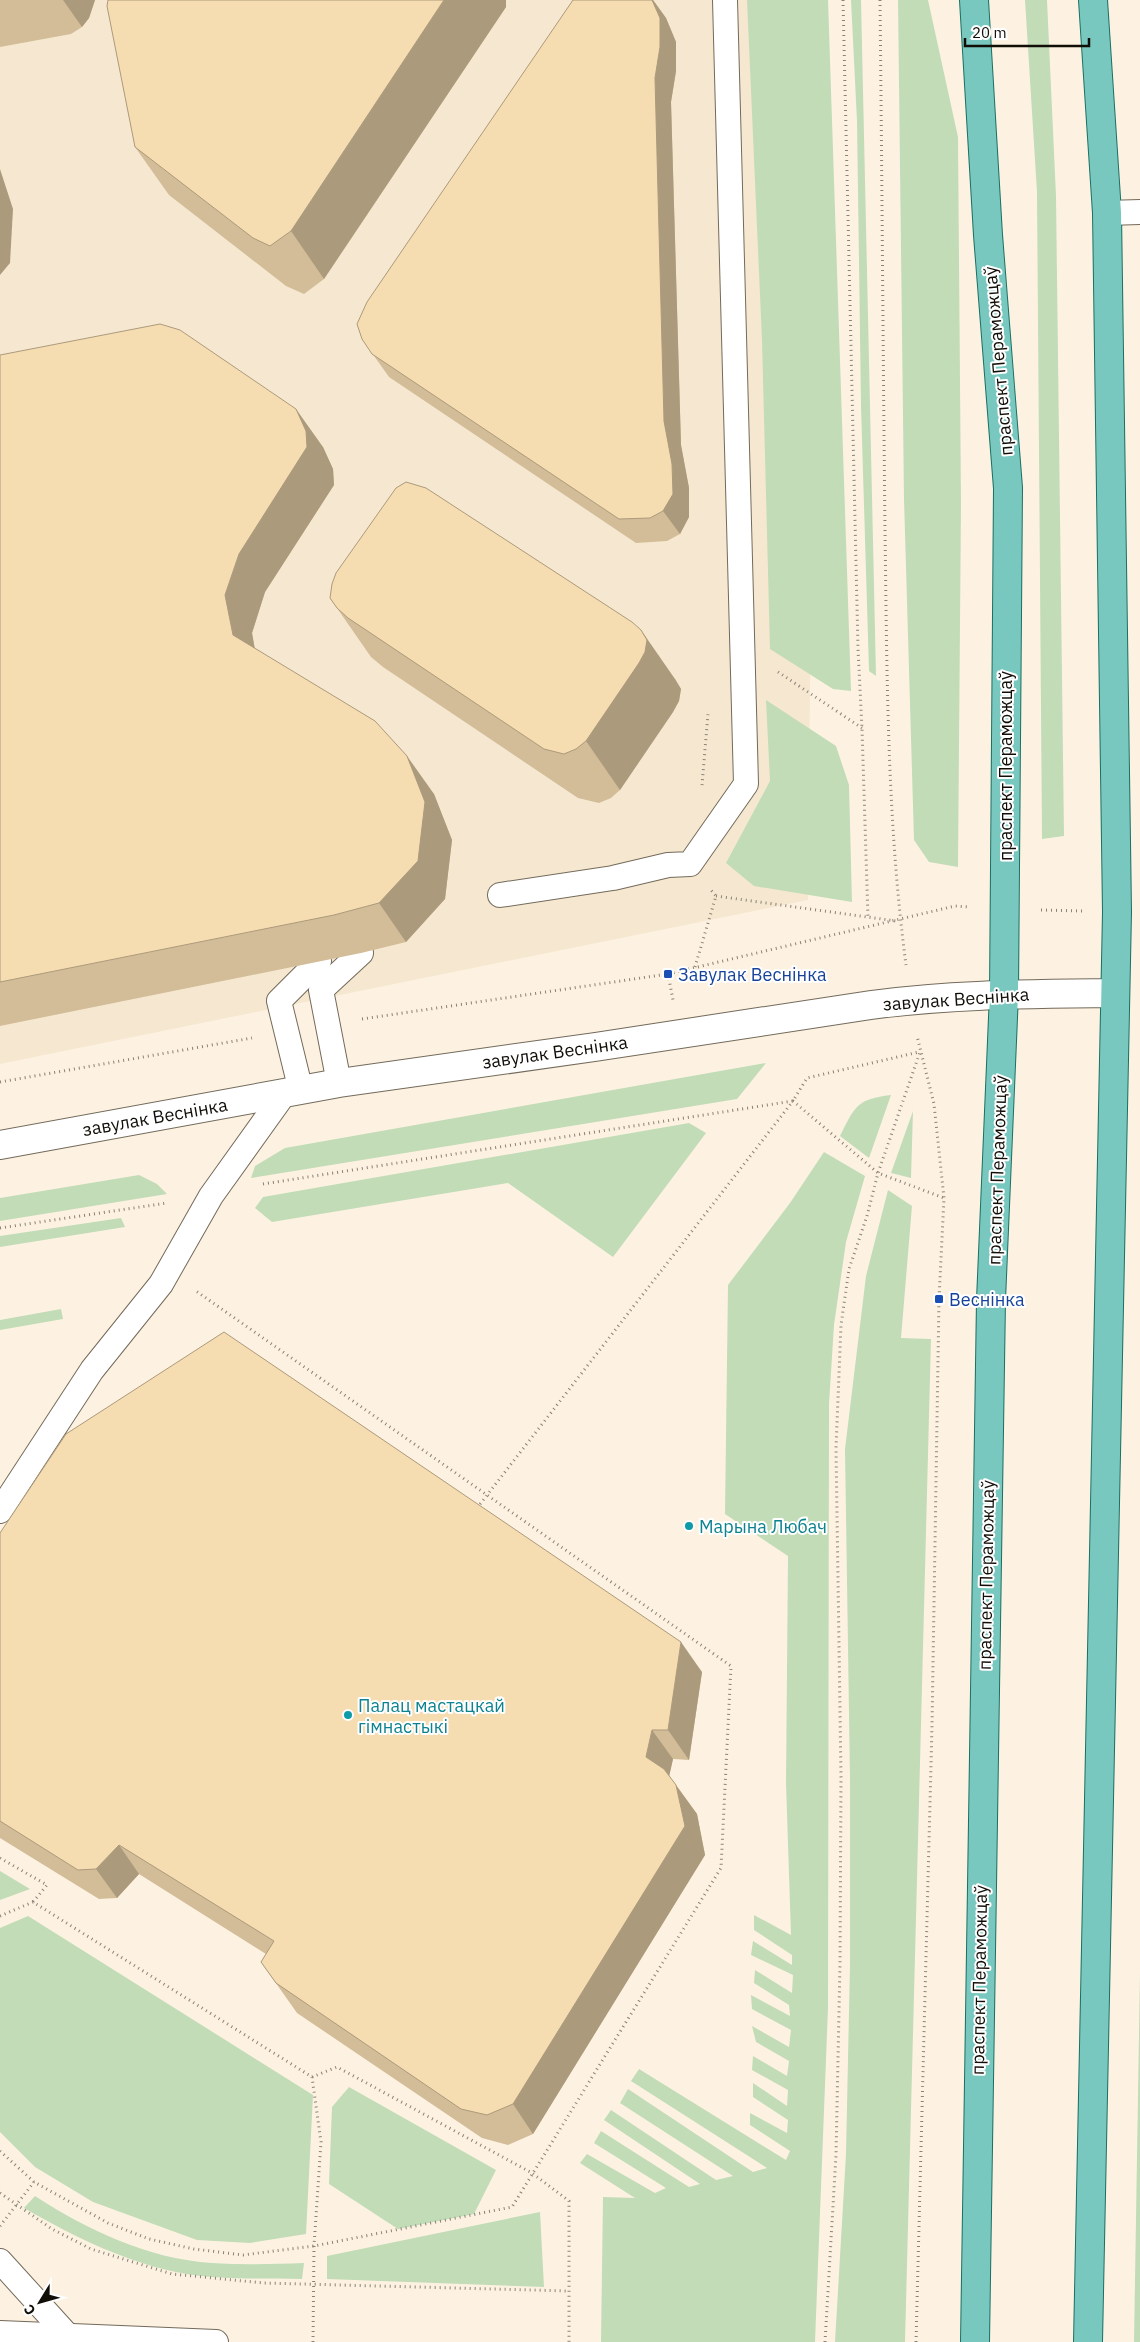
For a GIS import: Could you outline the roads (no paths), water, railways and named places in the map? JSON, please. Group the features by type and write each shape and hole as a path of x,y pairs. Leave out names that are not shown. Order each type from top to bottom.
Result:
{"main road":[{"name":"праспект Пераможцаў","path":"974,0 988,235 1008,488 1004,851 1006,909 991,1300 975,2342"},
{"path":"1088,2342 1117,912 1107,213 1093,0"}],"street":[{"name":"завулак Веснінка","path":"0,1145 339,1083 596,1047 871,1004 911,999 1004,994 1114,992"}],"lane":[{"path":"500,896 612,878 668,865 690,864 746,784 744,649 725,0"},
{"path":"1107,213 1140,212"},
{"path":"339,1083 321,990 360,953"},
{"path":"0,1511 92,1370 161,1284 210,1196 292,1092 287,1032 279,1001 319,961"},
{"path":"0,2262 69,2337"},
{"path":"0,2333 216,2342"}],"place":[{"name":"Завулак Веснінка","path":"668,974"},
{"name":"Веснінка","path":"939,1299"},
{"name":"Марына Любач","path":"689,1526"},
{"name":"Палац мастацкай гімнастыкі","path":"348,1715"}]}
